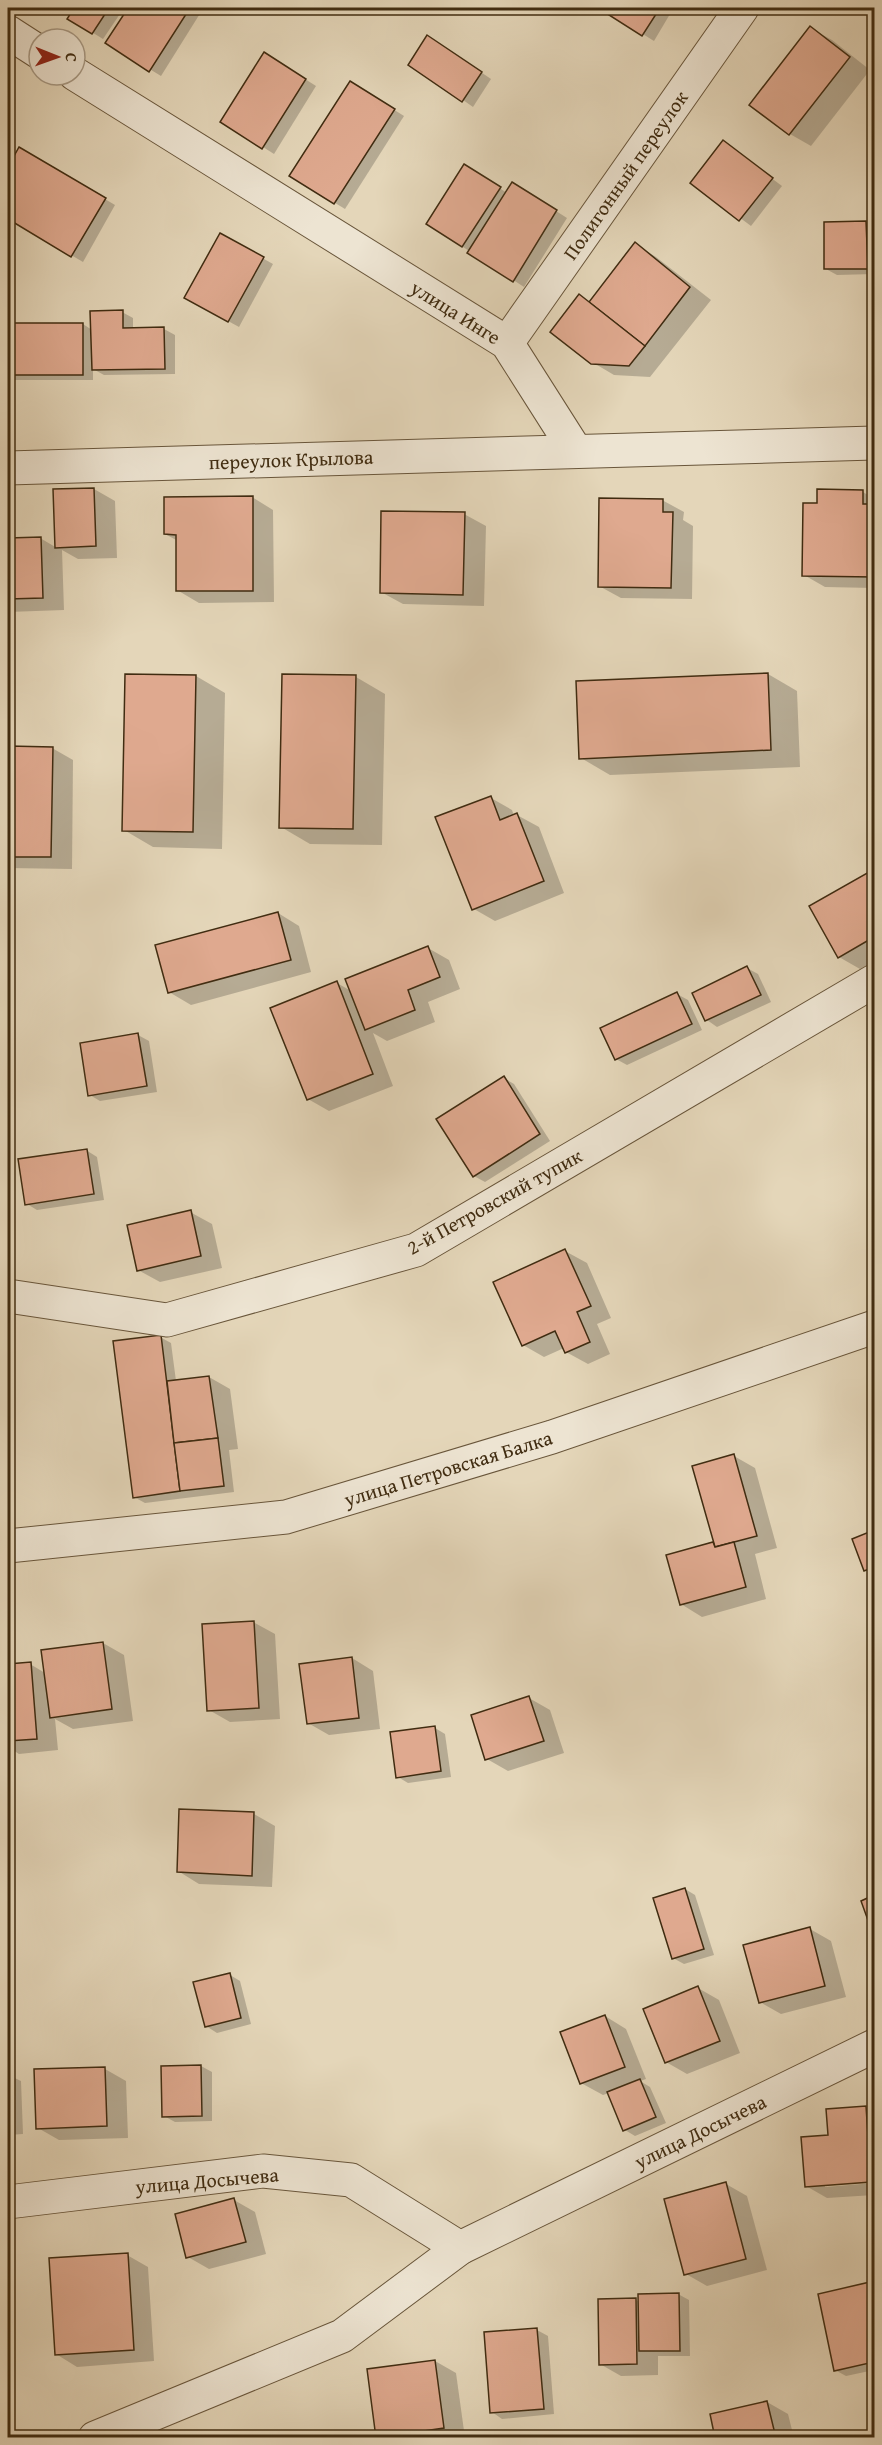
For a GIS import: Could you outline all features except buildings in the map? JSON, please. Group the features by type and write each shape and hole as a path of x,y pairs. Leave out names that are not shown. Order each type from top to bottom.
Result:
{"street":[{"name":"Полигонный переулок","path":"507,344 742,8"},
{"path":"8,32 27,44"},
{"name":"улица Инге","path":"87,82 507,344 575,450"},
{"path":"575,450 874,443"},
{"name":"переулок Крылова","path":"8,468 575,450"},
{"name":"2-й Петровский тупик","path":"8,1296 167,1320 416,1250 874,981"},
{"name":"улица Петровская Балка","path":"8,1546 286,1517 552,1437 874,1327"},
{"name":"улица Досычева","path":"95,2438 342,2336 460,2248 874,2046"},
{"name":"улица Досычева","path":"8,2202 108,2188 263,2171 303,2175 351,2180 460,2248"}]}
